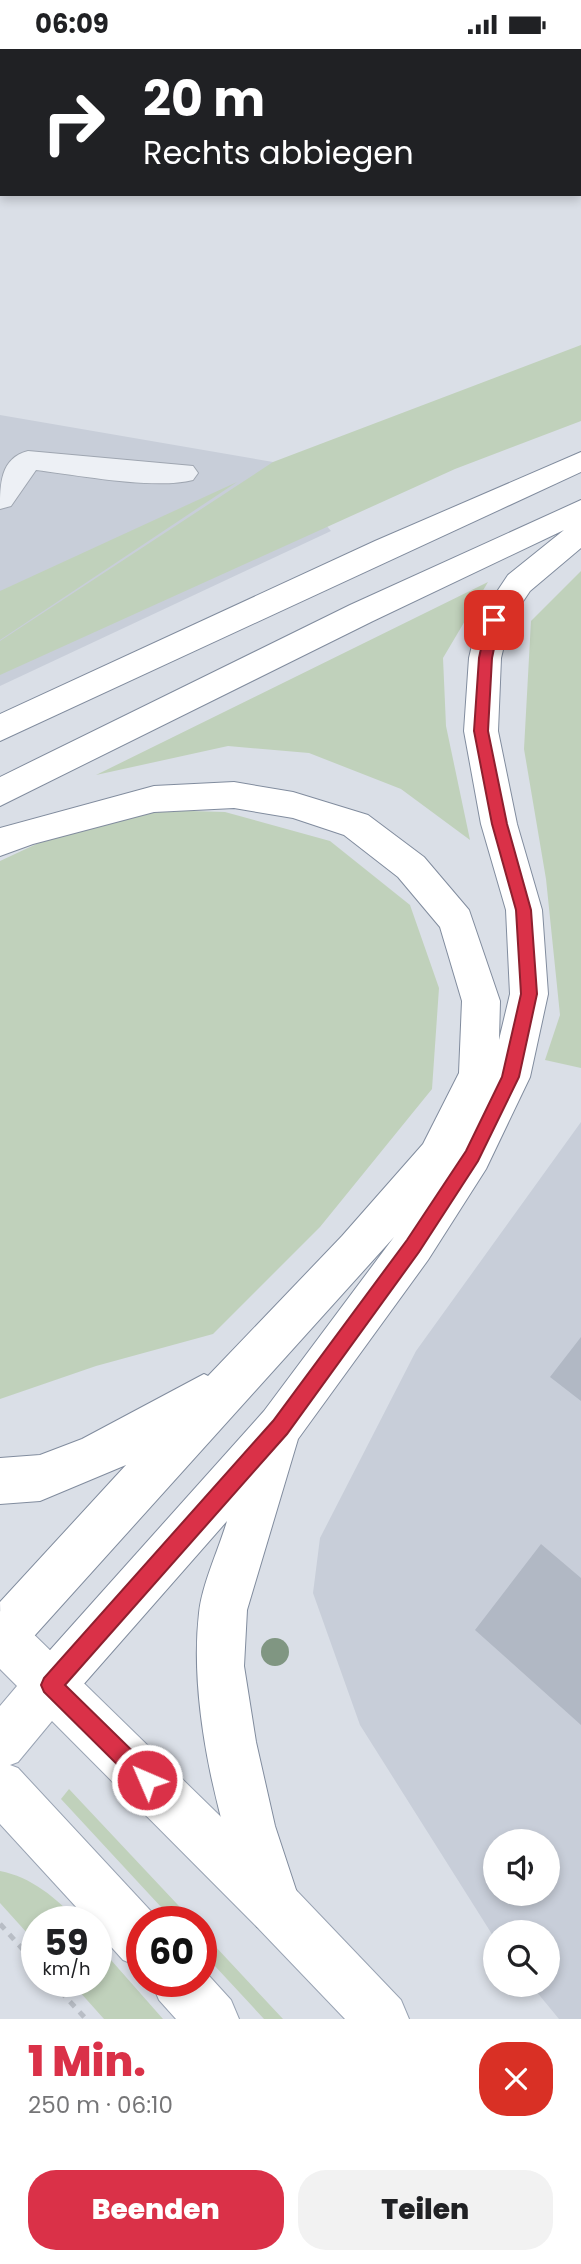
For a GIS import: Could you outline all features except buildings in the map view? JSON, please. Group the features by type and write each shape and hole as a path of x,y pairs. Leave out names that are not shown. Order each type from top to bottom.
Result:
{"main road":[{"path":"0,728 386,548 581,461"},
{"path":"0,793 215,683 423,582 581,510"},
{"path":"0,1744 280,1427 413,1246 465,1167 510,1077 529,994 524,910 499,824 481,731 485,658 494,620 519,583 581,532"},
{"path":"0,842 27,832 154,799 233,795 293,805 356,825 411,867 456,921 481,1001 479,1074 437,1157 357,1250 241,1372 1,1637 276,1908 382,2019"},
{"path":"0,1481 40,1478 94,1457 146,1431 241,1372"},
{"path":"276,1908 249,1826 231,1742 220,1666 223,1610 280,1427"},
{"path":"0,1786 126,1924"},
{"path":"192,1997 212,2019"}],"lane":[{"path":"0,499 29,460 121,471 183,473"}],"path":[{"path":"0,1924 21,1947"},
{"path":"66,1997 86,2019"}],"shaded area":[{"path":"0,415 273,462 331,531 0,686"},
{"path":"581,1122 581,2019 559,2019 541,1997 560,1997 560,1920 483,1920 360,1725 313,1593 320,1538 416,1351"}],"green space":[{"path":"581,345 581,421 455,469 0,675 0,641 273,462"},
{"path":"237,482 0,640 0,591"},
{"path":"581,571 581,1068 545,1060 560,1015 546,879 524,749 531,621"},
{"path":"488,582 443,658 446,726 470,840 401,789 309,753 228,746 96,775"},
{"path":"157,810 225,812 330,841 410,905 439,988 432,1089 320,1227 213,1334 96,1366 0,1399 0,861 45,840"},
{"path":"69,1789 179,1906 160,1906 61,1799"},
{"path":"0,1871 33,1883 63,1906 21,1906 21,1926 0,1903"},
{"path":"217,1948 283,2019 264,2019 217,1968"},
{"path":"112,1961 126,1977 126,1997 144,1997 163,2019 104,2019 84,1997 112,1997"}],"route":[{"path":"147,1780 51,1685 280,1427 413,1246 472,1156 510,1077 529,994 524,910 499,824 481,731 485,658 494,620"}]}
